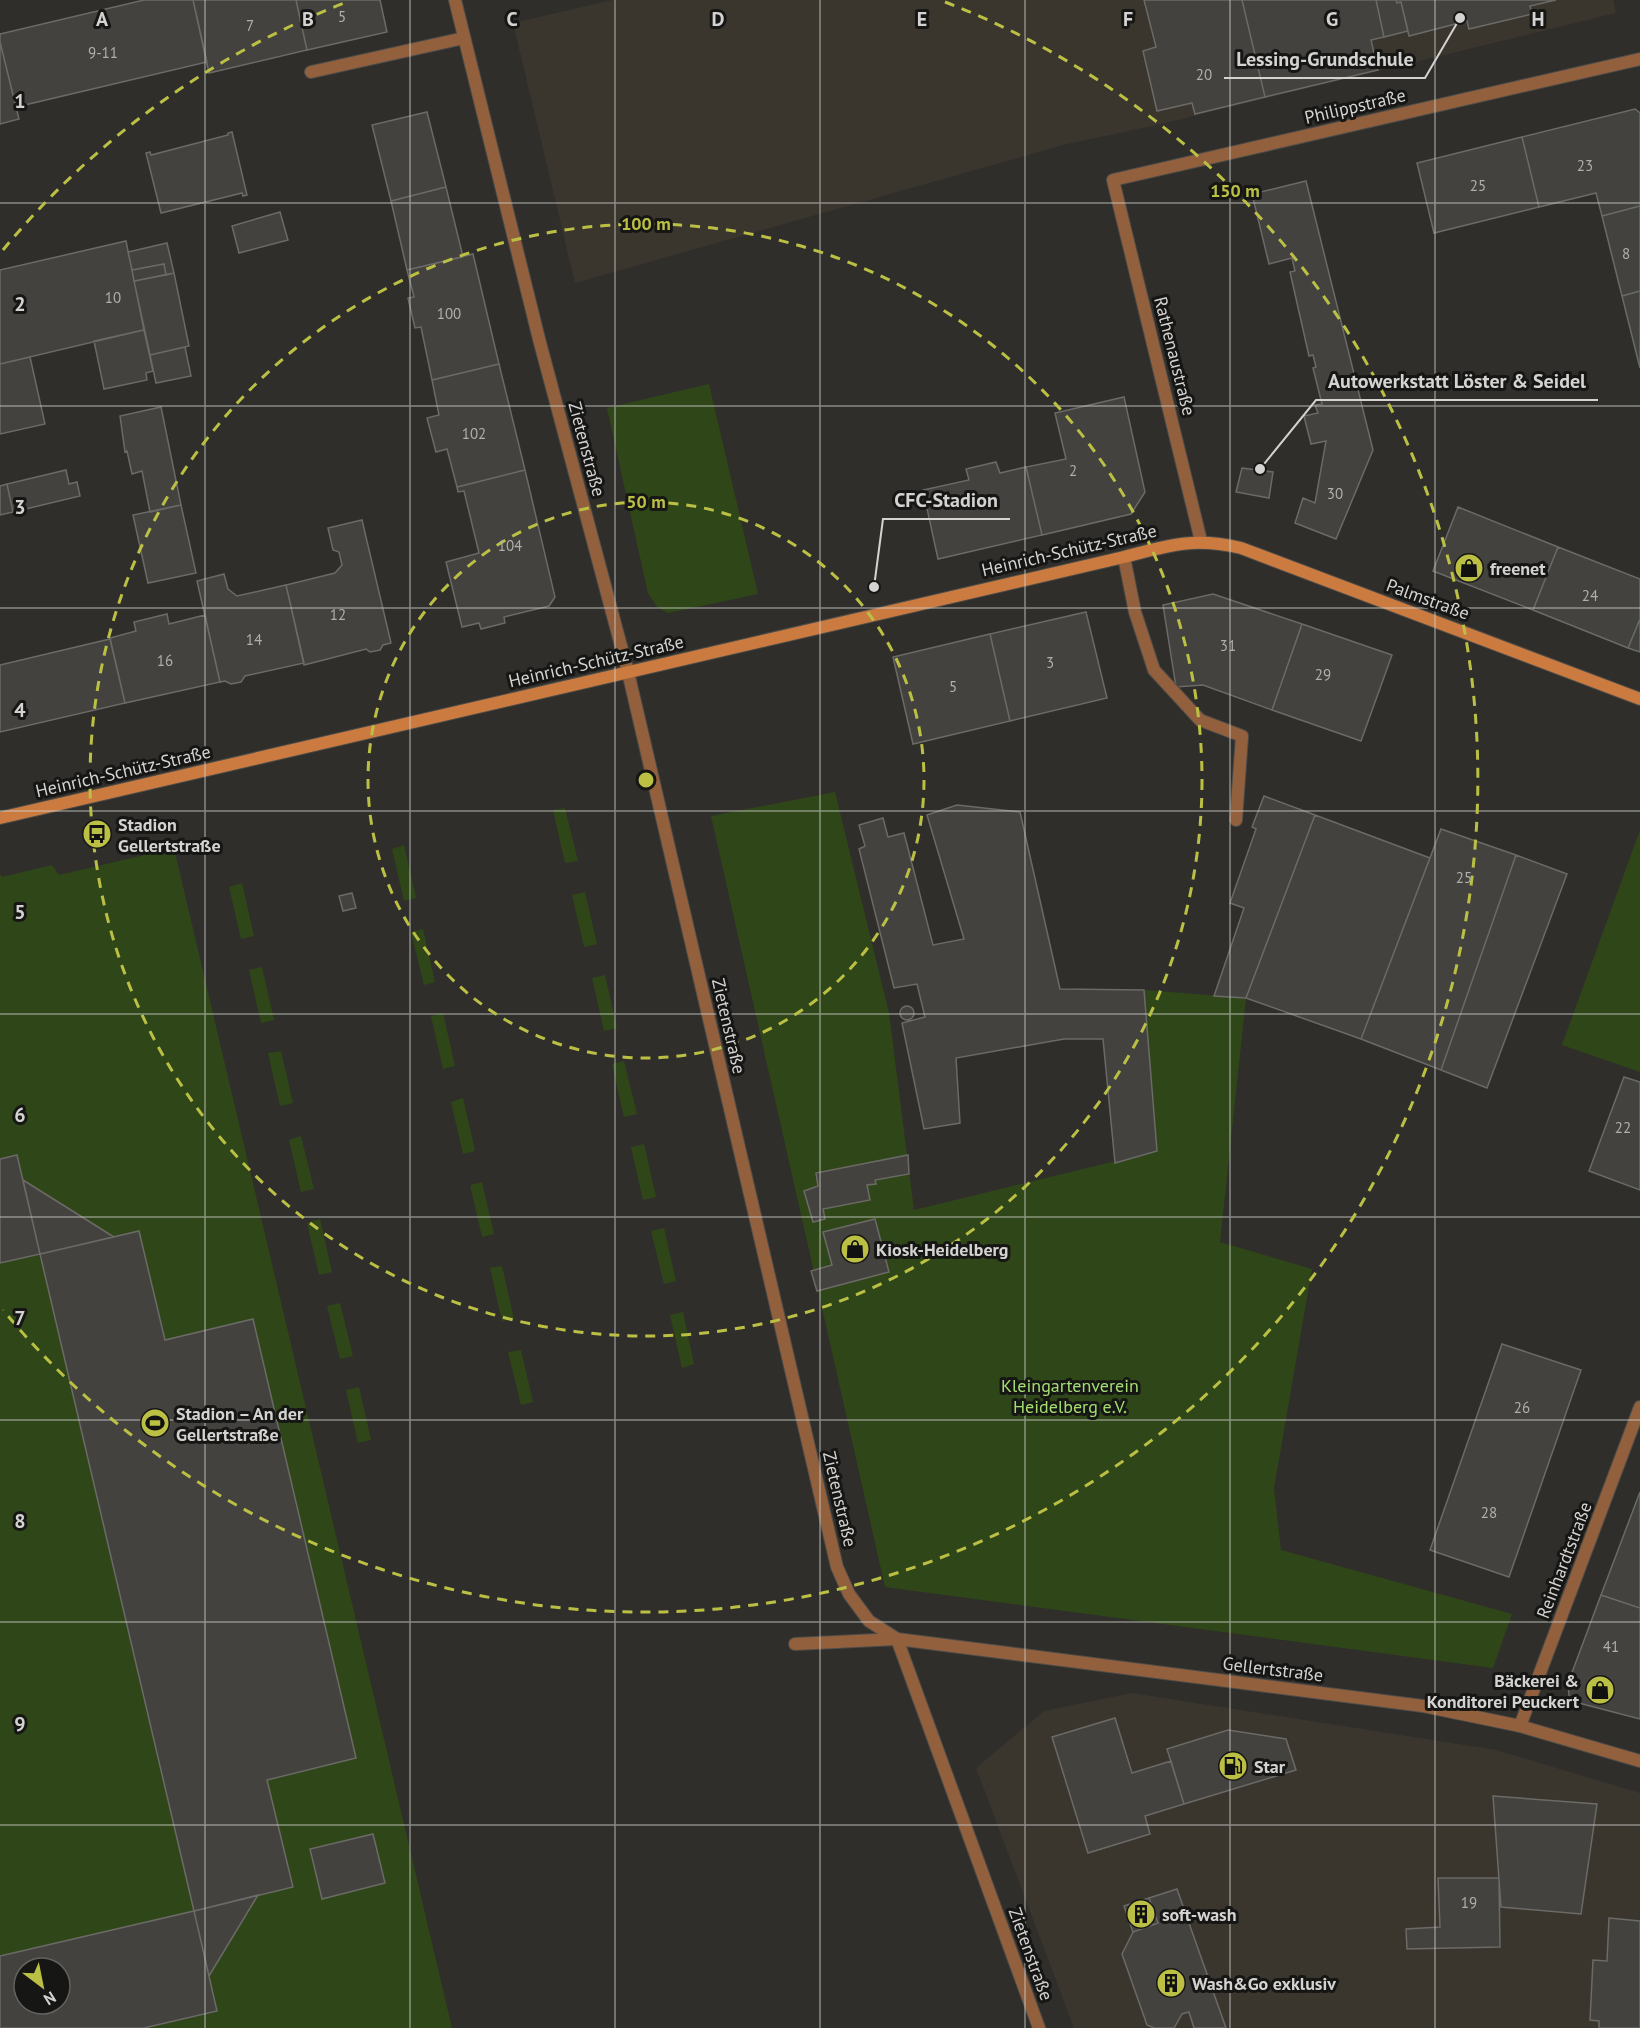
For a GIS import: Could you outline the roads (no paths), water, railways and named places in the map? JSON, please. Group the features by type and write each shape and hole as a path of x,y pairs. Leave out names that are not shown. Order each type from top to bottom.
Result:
{"main road":[{"name":"Heinrich-Schütz-Straße","path":"0,818 1177,543 1201,541"},
{"name":"Palmstraße","path":"1201,541 1240,548 1640,699"}],"street":[{"name":"Zietenstraße","path":"455,0 538,339 628,672 837,1567 849,1594 870,1621 897,1639 1039,2028"},
{"path":"311,72 464,38"},
{"name":"Philippstraße","path":"1113,180 1640,58"},
{"name":"Rathenaustraße","path":"1113,180 1201,541"},
{"path":"1124,557 1135,612 1154,670 1200,720 1242,736 1236,820"},
{"name":"Reinhardtstraße","path":"1520,1726 1640,1407"},
{"name":"Gellertstraße","path":"795,1644 897,1639 1402,1703 1520,1726 1640,1761"}],"place":[{"name":"Lessing-Grundschule","path":"1460,18"},
{"name":"Autowerkstatt Löster & Seidel","path":"1260,469"},
{"name":"freenet","path":"1469,568"},
{"name":"CFC-Stadion","path":"874,587"},
{"name":"Stadion Gellertstraße","path":"97,834"},
{"name":"Kiosk-Heidelberg","path":"855,1249"},
{"name":"Stadion – An der Gellertstraße","path":"155,1423"},
{"name":"Bäckerei & Konditorei Peuckert","path":"1600,1690"},
{"name":"Star","path":"1233,1766"},
{"name":"soft-wash","path":"1141,1914"},
{"name":"Wash&Go exklusiv","path":"1171,1983"}],"park label":[{"name":"Kleingartenverein Heidelberg e.V.","path":"1070,1395"}]}
